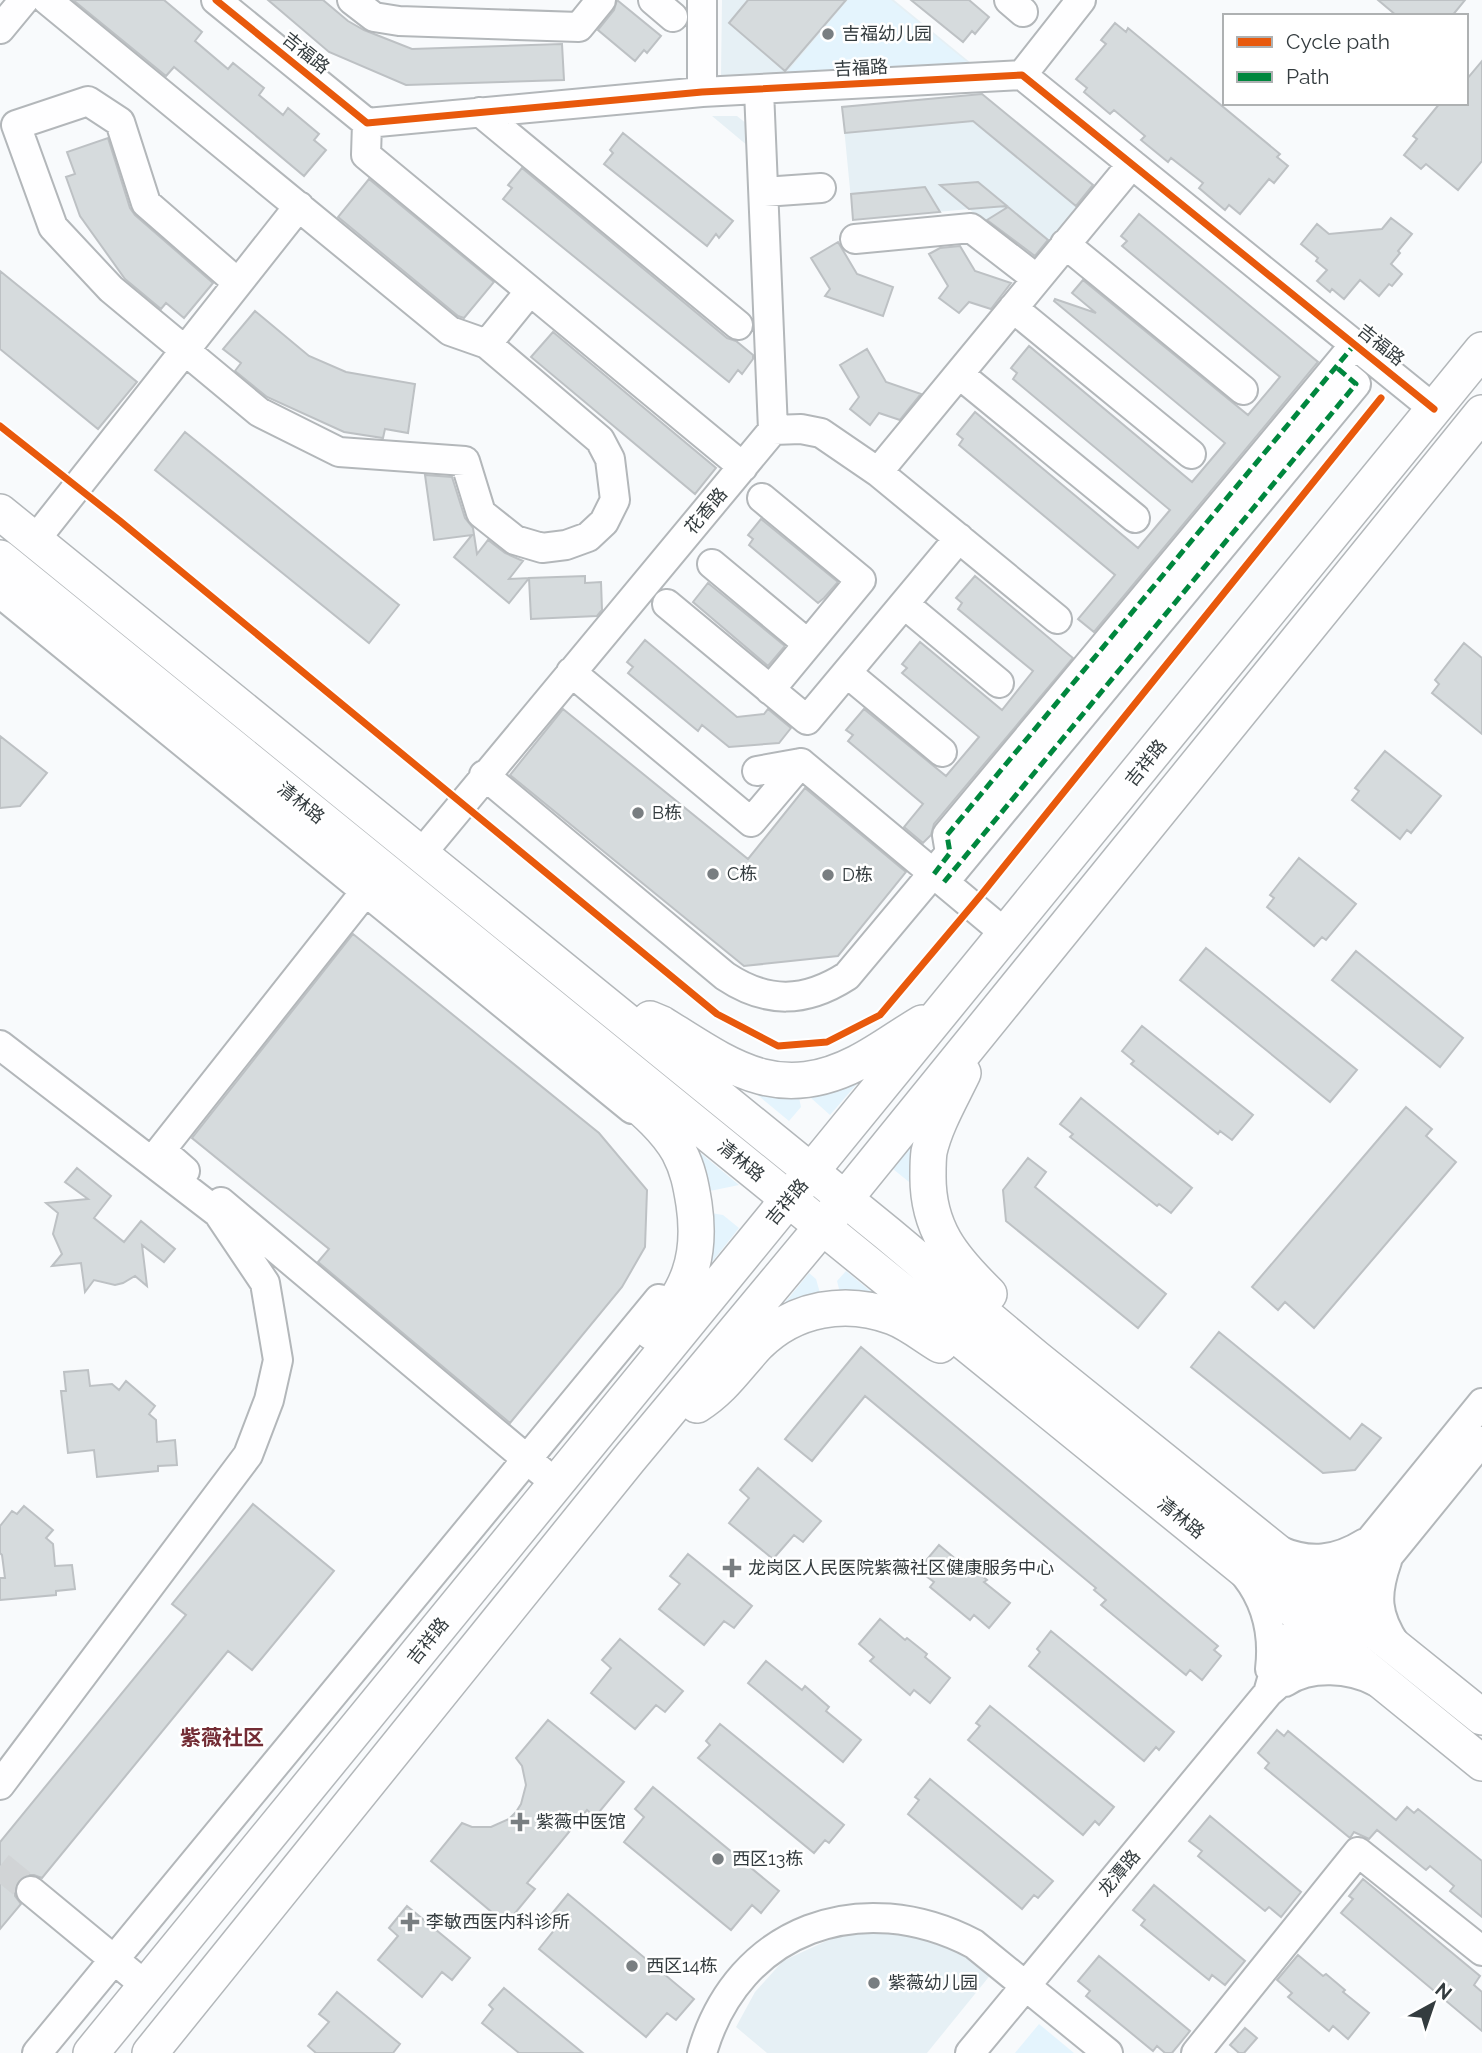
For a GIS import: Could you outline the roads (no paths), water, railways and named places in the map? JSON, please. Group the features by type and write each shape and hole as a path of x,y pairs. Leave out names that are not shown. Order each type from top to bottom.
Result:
{"main road":[{"name":"吉祥路","path":"91,2053 1482,351"},
{"path":"150,2053 1482,413"},
{"name":"清林路","path":"0,512 845,1199 1026,1371 1236,1563 1482,1763"},
{"name":"清林路","path":"0,558 374,880 487,954 822,1227 1275,1548 1482,1717"},
{"path":"487,954 517,964 567,1002 575,1003 579,998 576,991 566,982 556,964"},
{"path":"610,1008 639,1014 662,1024 738,1070 776,1080 805,1080 830,1075 859,1062 944,1011"},
{"path":"585,1034 589,1052 598,1070 648,1114 678,1150 690,1174 698,1228 694,1264 671,1311 645,1341 627,1397"},
{"path":"662,1420 696,1406 714,1395 760,1343 784,1324 815,1310 852,1308 894,1317 993,1379 1026,1371 1032,1342 1025,1329 962,1267 937,1228 928,1198 929,1153 945,1110 964,1072 975,1036"}],"street":[{"path":"0,29 24,0"},
{"path":"47,0 450,331 487,344 600,440 610,459 615,500 604,522 588,537 566,545 542,548 515,540 481,513 465,461 339,452 258,412 111,289 53,227 8,118 88,101 120,122 146,203 238,283"},
{"name":"吉福路","path":"216,0 367,123 702,92 1022,75 1434,409"},
{"path":"352,0 374,17 408,10 579,27 601,0"},
{"path":"702,0 702,92"},
{"path":"1022,75 1081,0"},
{"path":"760,90 773,430 801,429 821,433 878,472 1058,619"},
{"path":"480,112 738,324"},
{"path":"367,123 366,155 743,467"},
{"path":"878,472 1132,164"},
{"path":"764,192 821,188"},
{"path":"35,540 299,206"},
{"path":"855,239 971,228 1037,279"},
{"path":"1065,244 1243,390"},
{"path":"487,344 530,291"},
{"path":"1013,308 1191,454"},
{"path":"484,775 740,986 775,996 793,997 831,987 847,976 939,878 950,853 947,835 1355,344"},
{"path":"959,374 1135,518"},
{"name":"花香路","path":"421,854 773,430"},
{"path":"762,498 861,580 770,690"},
{"path":"667,604 807,720 959,538"},
{"path":"712,564 808,644"},
{"path":"0,593 374,880 637,1112 681,1170 687,1214 677,1278 37,2053"},
{"path":"904,604 999,683"},
{"path":"571,672 751,822 801,763"},
{"path":"847,673 942,752"},
{"path":"613,707 644,715 660,729"},
{"path":"801,763 1006,934"},
{"path":"757,771 801,763"},
{"path":"374,880 160,1150 556,1484"},
{"path":"0,1045 218,1213 265,1283 278,1360 269,1400 248,1455 0,1785"},
{"name":"龙潭路","path":"1380,1548 1482,1403"},
{"name":"龙潭路","path":"970,2053 1268,1693 1280,1651 1315,1627 1380,1548 1482,1441"},
{"path":"1275,1548 1294,1557 1314,1560 1380,1548 1380,1612 1387,1632 1400,1650"},
{"path":"1236,1563 1254,1586 1266,1611 1271,1636 1268,1693"},
{"path":"1268,1693 1291,1678 1317,1671 1341,1671 1366,1676 1392,1690"},
{"path":"1196,2053 1358,1852 1482,1951"},
{"path":"31,1891 146,1986"},
{"path":"702,2053 717,2014 746,1973 785,1942 830,1923 879,1917 928,1924 974,1944 1108,2053"}],"tunnel":[{"path":"0,1866 31,1891"}],"place":[{"name":"吉福幼儿园","path":"828,34"},
{"name":"B栋","path":"638,813"},
{"name":"C栋","path":"713,874"},
{"name":"D栋","path":"828,875"},
{"name":"龙岗区人民医院紫薇社区健康服务中心","path":"732,1568"},
{"name":"紫薇中医馆","path":"520,1822"},
{"name":"西区13栋","path":"718,1859"},
{"name":"李敏西医内科诊所","path":"410,1922"},
{"name":"西区14栋","path":"632,1966"},
{"name":"紫薇幼儿园","path":"874,1983"}],"district":[{"name":"紫薇社区","path":"222,1738"}]}
